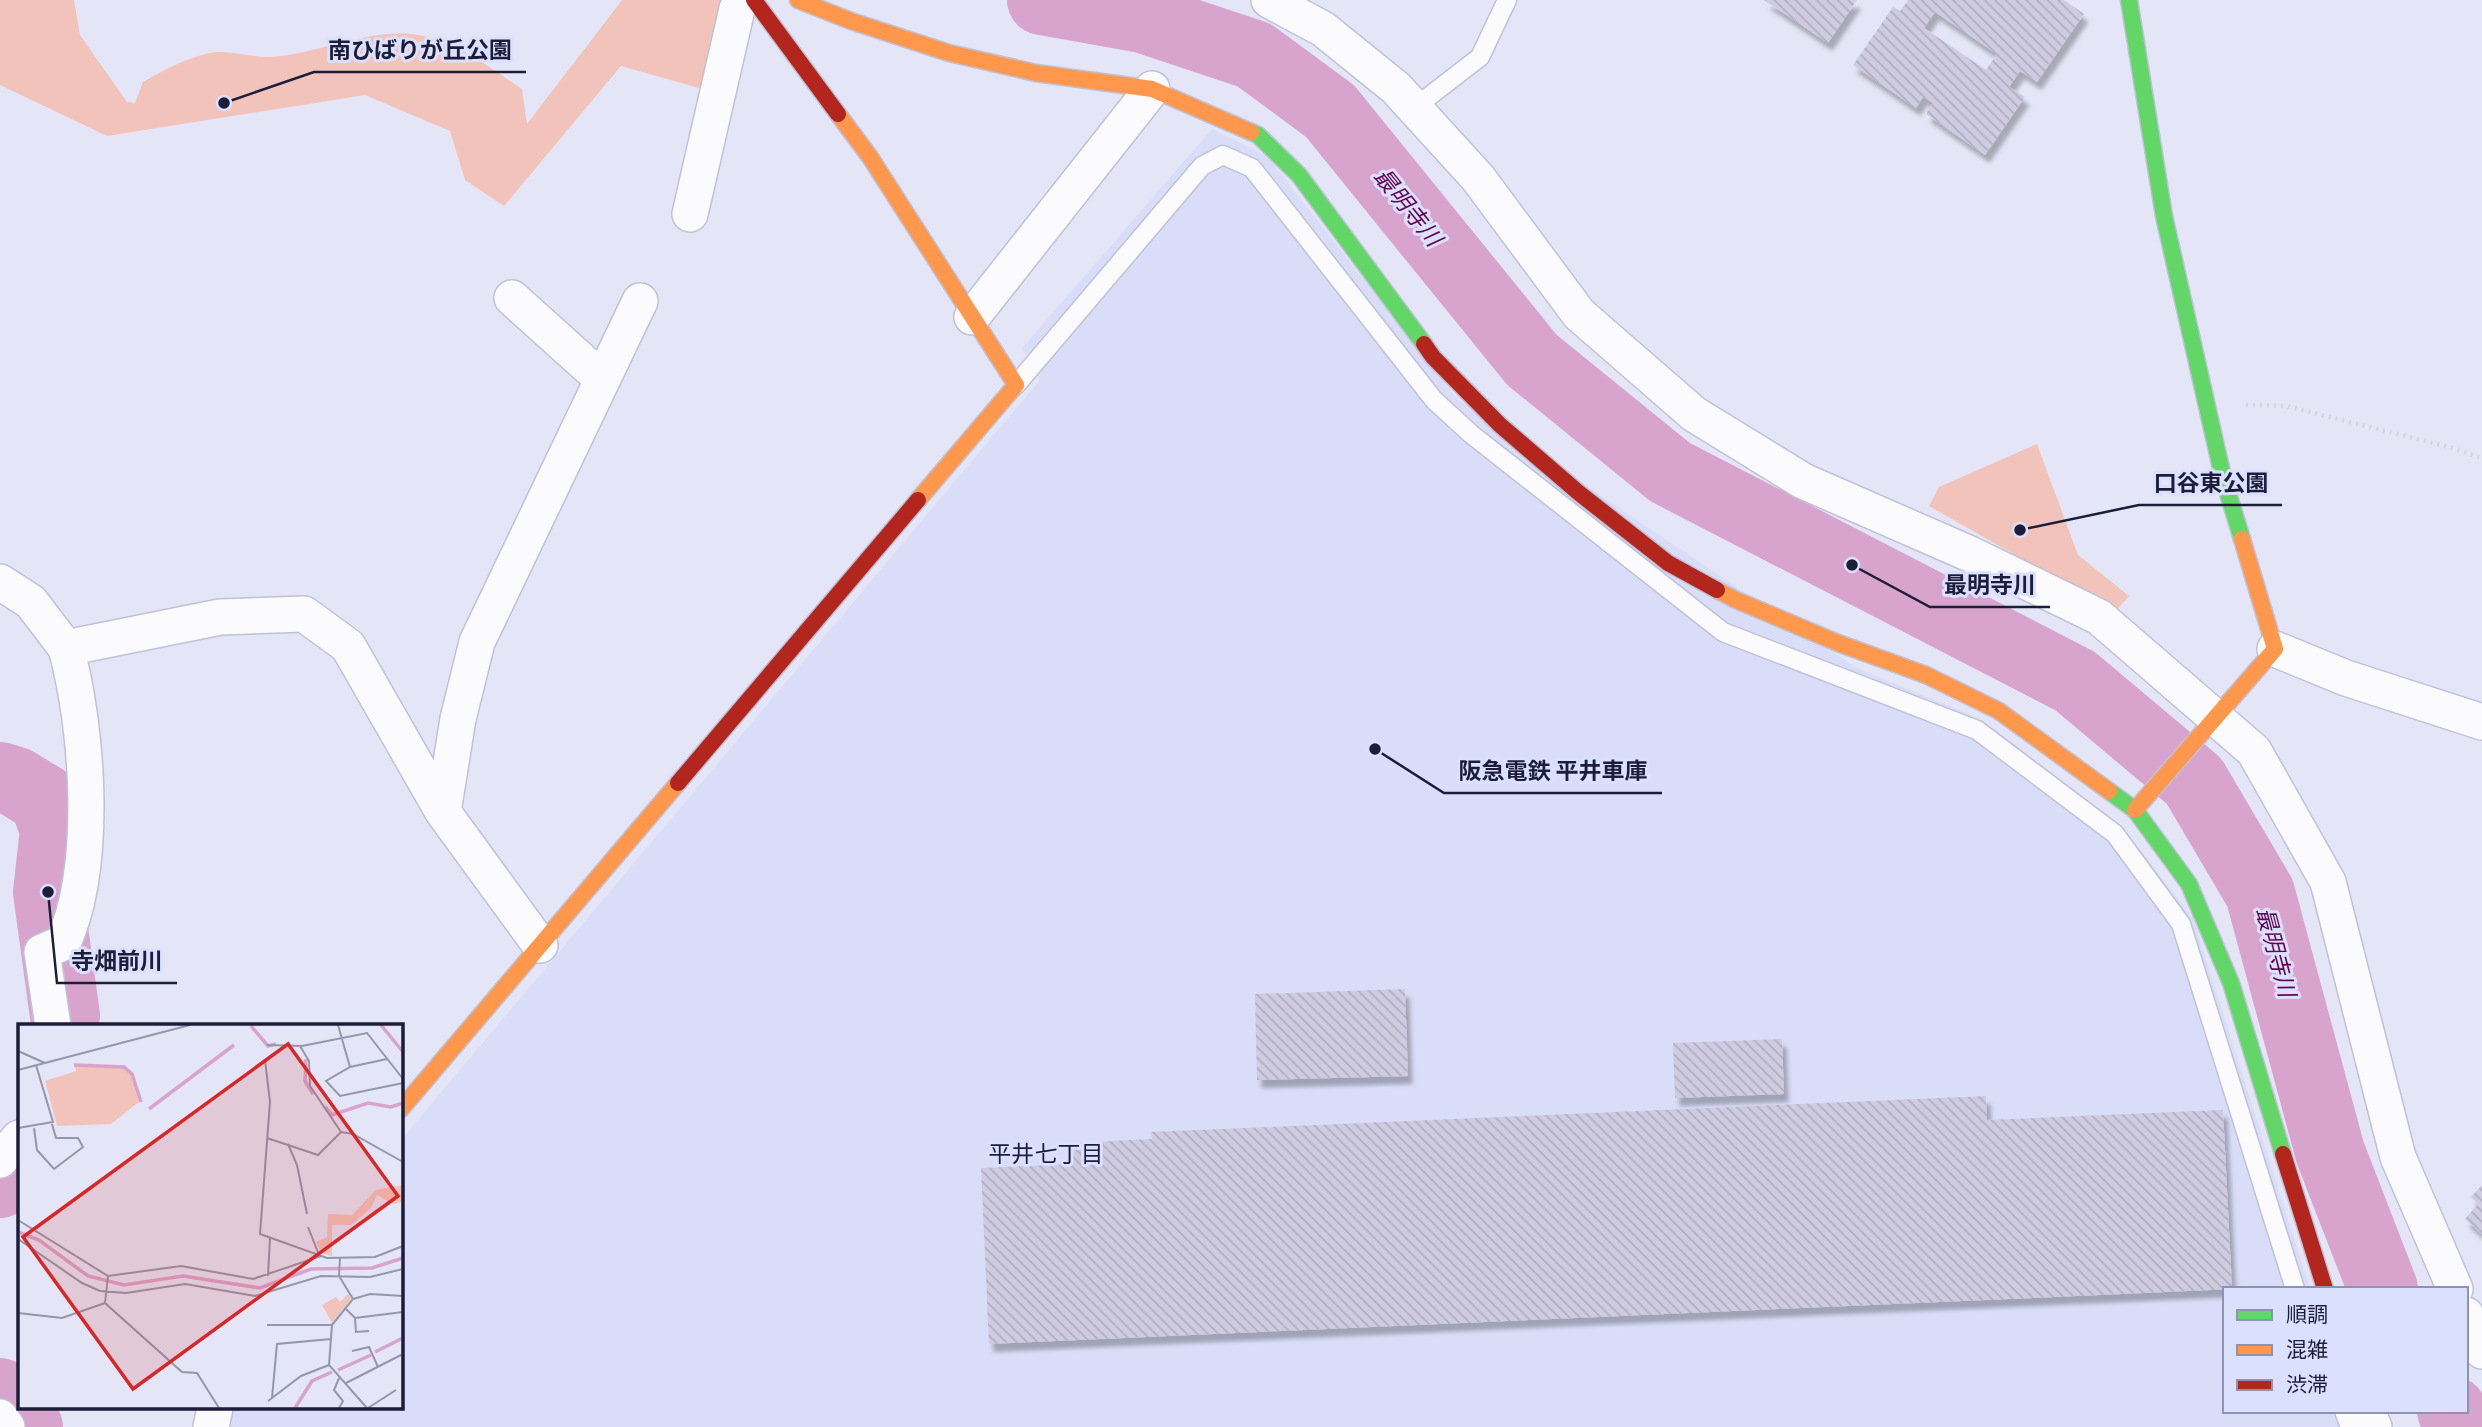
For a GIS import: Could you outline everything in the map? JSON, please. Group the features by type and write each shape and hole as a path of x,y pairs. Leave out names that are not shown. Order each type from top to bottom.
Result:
{"street":[{"path":"686,192 737,9 742,0"},
{"path":"402,1108 1016,385 870,157 754,0"},
{"path":"797,0 949,53 1036,73 1152,89 1258,135 1299,175 1433,357 1500,425 1579,493 1668,563 1736,600 1838,643 1926,674 1999,711 2135,810 2189,884 2231,983 2324,1287"},
{"path":"1270,0 1323,29 1396,88 1478,178 1579,314 1694,414 1803,481 1970,554 2099,617 2210,722 2254,751 2328,882 2398,1157 2454,1287"},
{"path":"2129,0 2164,216 2206,404 2223,477 2275,649"},
{"path":"972,317 1152,89"},
{"path":"512,298 602,379"},
{"path":"443,812 457,719 477,642 640,301"},
{"path":"0,582 31,602 66,648 76,685 85,804 83,868 72,923 63,943 42,952 53,1024"},
{"path":"66,648 220,617 304,614 348,646 443,812 540,945"},
{"path":"2135,810 2275,649"},
{"path":"2275,649 2346,678 2482,722"},
{"path":"0,1160 18,1139"},
{"path":"2468,1320 2482,1351"},
{"path":"0,1417 7,1427"}],"lane":[{"path":"1414,107 1480,57 1507,0"},
{"path":"1016,385 1202,166 1223,155 1252,168 1434,400 1471,434 1723,632 1978,730 2115,834 2181,924 2294,1287"}],"path":[{"path":"2206,404 2286,406 2482,458"}],"shaded area":[{"path":"0,0 74,0 80,35 127,102 135,103 143,82 198,56 224,52 271,57 363,38 400,34 418,35 447,43 473,56 522,89 527,124 622,0 728,0 706,90 621,66 504,206 465,180 450,131 365,95 107,136 0,85"},
{"path":"1212,129 1267,156 1457,399 1857,668 1981,719 2121,825 2193,918 2309,1287 2223,1287 2223,1413 2355,1413 2361,1427 214,1427 231,1410 402,1410 402,1139 1040,380 1022,348"},
{"path":"2037,444 2078,555 2129,596 2115,612 1929,506 1939,487"}],"building":[{"path":"1764,0 1857,0 1828,43"},
{"path":"1908,0 2064,0 2084,14 2037,82 2020,71 2009,87 2025,97 1985,155 1926,114 1933,103 1923,97 1916,108 1853,65 1893,7 1900,11","holes":["1935,12 1997,54 1986,70 1924,28"]},
{"path":"1405,989 1408,1076 1257,1080 1255,994"},
{"path":"1782,1039 1784,1094 1675,1098 1673,1043"},
{"path":"1986,1096 1987,1120 2223,1110 2232,1287 989,1344 981,1168 1071,1164 1069,1143 1152,1139 1151,1132"},
{"path":"2482,1185 2482,1234 2465,1219 2478,1204 2471,1197"}],"waterway":[{"name":"最明寺川","path":"1042,0 1143,18 1254,55 1330,111 1532,360 1670,472 2075,681 2194,781 2260,893 2330,1152 2382,1287"},
{"path":"0,777 16,782 44,799 55,830 48,892 65,1016"},
{"path":"0,1183 18,1162"},
{"path":"0,1393 14,1403 18,1410"},
{"path":"18,1410 28,1427"},
{"name":"最明寺川","path":"2453,1413 2462,1427"}],"traffic: fast":[{"path":"2129,0 2164,216 2223,477 2242,539"},
{"path":"1251,132 1258,135 1299,175 1424,344"},
{"path":"2109,791 2135,810 2189,884 2231,983 2283,1154"}],"traffic: slow":[{"path":"798,0 851,21 949,53 1036,73 1152,89 1251,132"},
{"path":"838,114 870,157 1016,385 918,500"},
{"path":"2135,810 2275,649 2242,539"},
{"path":"1717,590 1838,643 1926,675 1999,711 2109,791"},
{"path":"402,1108 678,783"}],"traffic: jam":[{"path":"754,0 838,114"},
{"path":"1424,344 1433,357 1500,425 1579,493 1668,563 1717,590"},
{"path":"678,783 918,500"},
{"path":"2283,1154 2324,1287"}],"place":[{"name":"南ひばりが丘公園","path":"224,103"},
{"name":"口谷東公園","path":"2020,530"},
{"name":"最明寺川","path":"1852,565"},
{"name":"阪急電鉄 平井車庫","path":"1375,749"},
{"name":"寺畑前川","path":"48,892"}],"district":[{"name":"平井七丁目","path":"1046,1154"}]}
